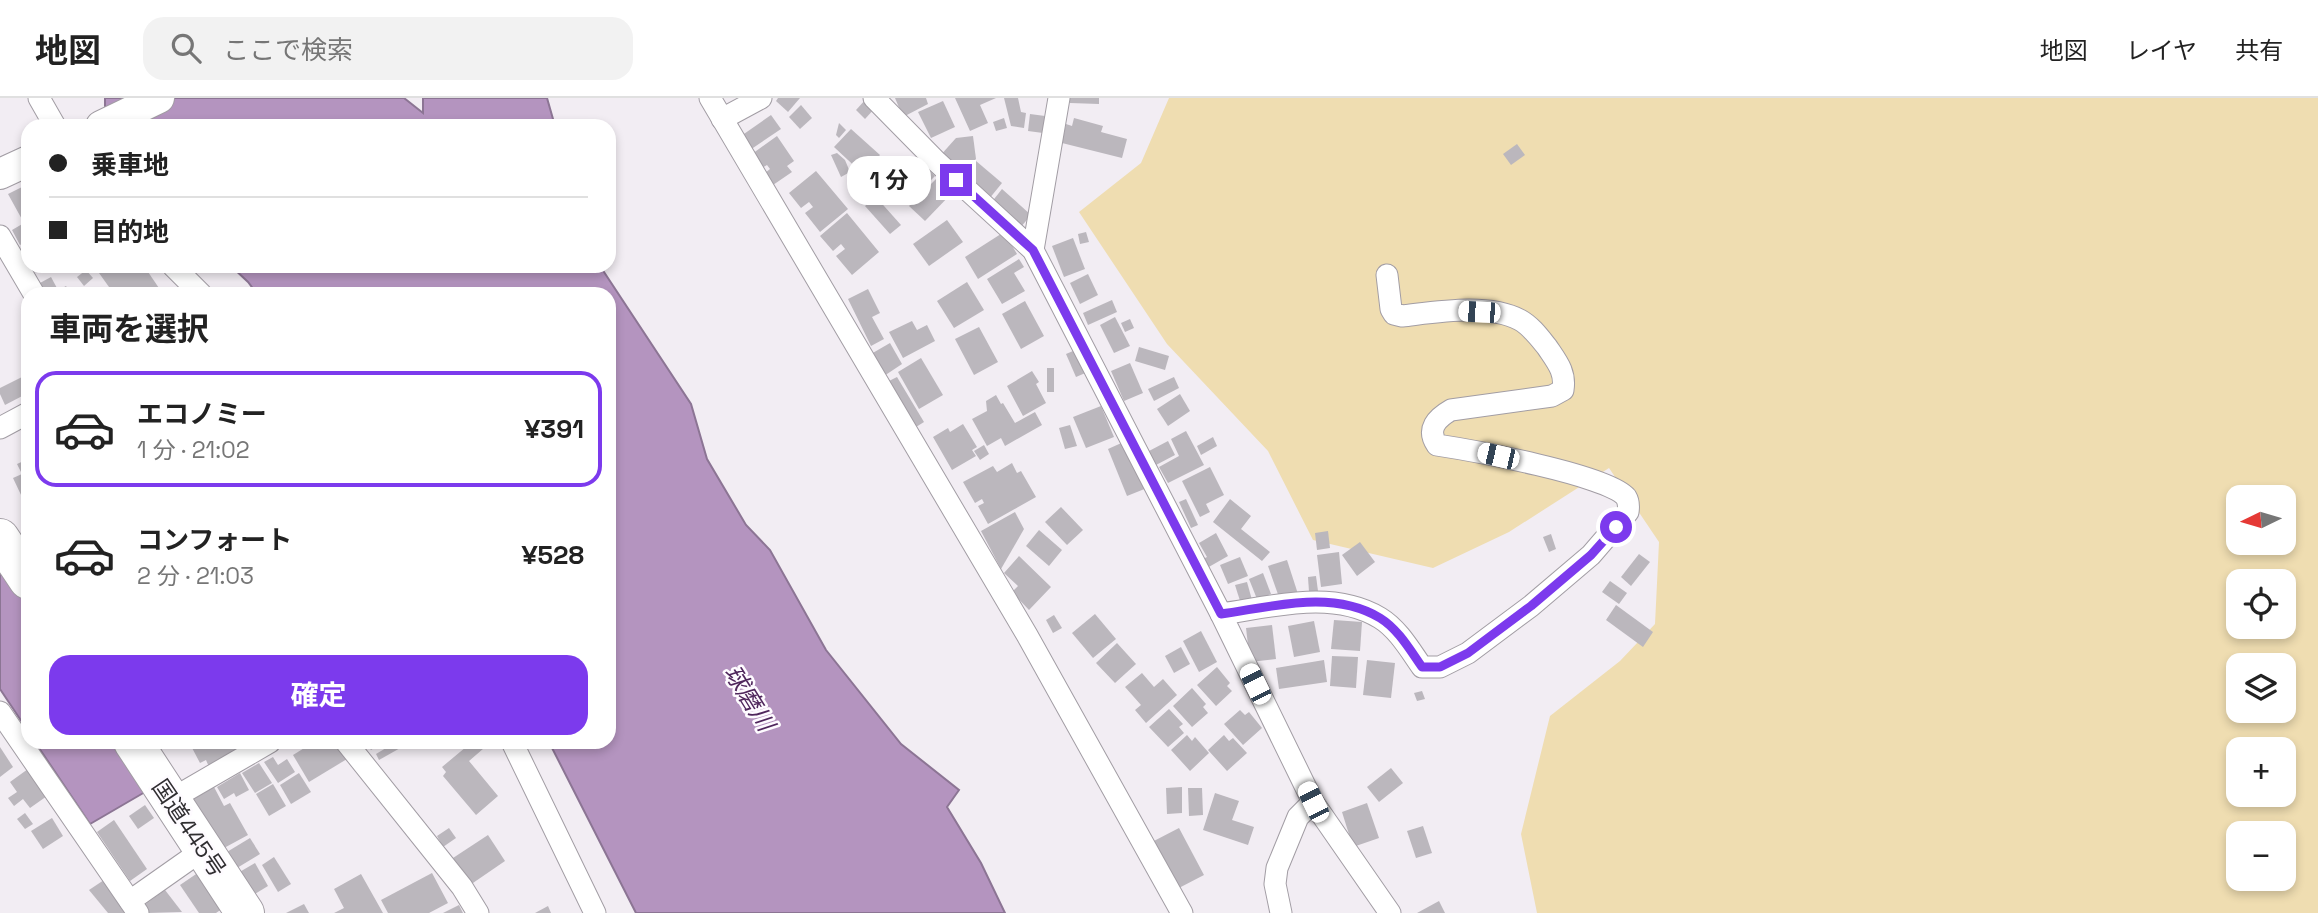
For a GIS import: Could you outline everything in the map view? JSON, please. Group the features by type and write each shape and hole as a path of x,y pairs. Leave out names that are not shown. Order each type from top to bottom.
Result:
{"highway":[{"path":"0,537 21,569"},
{"name":"国道445号","path":"137,749 245,913"}],"street":[{"path":"39,98 51,119"},
{"path":"116,119 159,98"},
{"path":"710,98 1027,635 1182,913"},
{"path":"722,119 761,98"},
{"path":"874,98 937,162 1033,250 1221,614 1313,802 1390,913"},
{"path":"1033,250 1059,98"},
{"path":"3,248 29,287"},
{"path":"180,273 194,287"},
{"path":"1221,614 1316,601 1353,606 1381,619 1402,638 1422,667 1440,667 1468,653 1531,606 1591,555 1628,512 1629,504 1625,496 1589,478 1437,444 1433,439 1434,425 1438,417 1451,410 1552,396 1563,390 1565,377 1539,336 1523,321 1503,313 1455,310 1402,316 1394,314 1387,275"},
{"path":"0,428 21,417"},
{"path":"0,712 21,743"},
{"path":"25,749 134,907 204,849"},
{"path":"170,800 258,749"},
{"path":"352,749 462,887 478,913"},
{"path":"515,749 595,913"},
{"path":"1281,913 1275,884 1277,868 1298,817 1313,802"}],"shaded area":[{"path":"1169,98 2318,98 2318,913 1537,913 1521,834 1550,716 1620,661 1655,624 1659,542 1609,468 1509,532 1433,568 1313,540 1268,451 1167,344 1079,212 1141,163"}],"water":[{"path":"105,98 404,98 423,113 423,98 547,98 553,119 117,119 105,106"},
{"path":"238,273 605,273 614,287 252,287"},
{"name":"球磨川","path":"616,290 691,404 707,459 746,525 770,550 826,650 901,744 959,790 947,807 981,863 1005,913 636,913 553,749 616,749"},
{"path":"0,555 21,590 21,720 0,689"},
{"path":"40,749 119,749 145,792 90,824"}],"building":[{"path":"778,98 800,98 788,112 776,101"},
{"path":"895,98 926,98 928,104 903,117"},
{"path":"955,98 996,98 980,105 988,123 970,131"},
{"path":"1004,98 1018,98 1021,112 1026,113 1024,128 1011,126"},
{"path":"1070,98 1099,98 1099,104 1070,103"},
{"path":"866,99 875,108 865,119 856,110"},
{"path":"943,101 955,127 931,138 918,112"},
{"path":"801,105 812,118 800,129 789,117"},
{"path":"1030,114 1045,116 1043,133 1028,131"},
{"path":"771,115 781,129 750,150 741,136"},
{"path":"1004,118 1007,128 996,131 993,122"},
{"path":"1074,118 1103,126 1101,132 1127,139 1122,158 1062,143 1066,124 1072,126"},
{"path":"839,123 846,130 839,138 836,135"},
{"path":"851,129 880,155 863,174 834,147"},
{"path":"777,136 794,161 787,166 792,172 773,185 765,173 770,169 767,165 762,168 752,154"},
{"path":"973,136 976,159 959,175 939,157 956,138"},
{"path":"1517,144 1525,155 1511,165 1503,154"},
{"path":"837,153 845,160 850,172 841,177 831,155"},
{"path":"976,161 1002,183 989,199 962,177"},
{"path":"925,166 935,176 910,202 900,193"},
{"path":"816,171 848,209 820,232 805,213 813,207 809,202 801,208 789,193"},
{"path":"937,178 952,193 925,221 909,206"},
{"path":"21,188 21,218 8,194"},
{"path":"1002,189 1031,215 1020,228 991,203"},
{"path":"876,197 901,225 890,234 865,206"},
{"path":"847,213 879,252 852,275 836,256 845,249 841,244 833,251 820,236"},
{"path":"947,220 963,242 929,266 913,244"},
{"path":"21,225 20,245 12,230"},
{"path":"1004,232 1017,254 978,279 965,257"},
{"path":"1086,232 1089,242 1080,244 1078,234"},
{"path":"1073,238 1085,269 1064,277 1052,246"},
{"path":"1019,259 1024,267 1014,273 1025,291 1002,304 987,279"},
{"path":"82,273 89,273 93,278 84,286 77,277"},
{"path":"99,273 149,273 158,287 109,287"},
{"path":"1088,274 1098,295 1080,304 1070,283"},
{"path":"51,277 56,287 42,287 40,283"},
{"path":"967,282 984,310 954,328 937,301"},
{"path":"868,289 880,313 872,317 884,339 871,346 848,299"},
{"path":"1112,300 1117,312 1088,325 1083,313"},
{"path":"1025,301 1044,336 1021,349 1002,314"},
{"path":"1115,317 1130,346 1114,353 1100,325"},
{"path":"1130,319 1134,328 1125,332 1121,323"},
{"path":"912,321 917,330 927,325 935,341 903,358 889,332"},
{"path":"979,327 998,362 974,375 955,339"},
{"path":"890,343 902,364 884,376 871,354"},
{"path":"1139,347 1169,356 1165,370 1135,361"},
{"path":"1080,348 1090,371 1076,377 1066,354"},
{"path":"921,358 943,395 919,409 898,372"},
{"path":"1130,363 1143,393 1124,401 1111,371"},
{"path":"1047,368 1054,368 1054,392 1047,392"},
{"path":"1032,371 1046,403 1023,416 1007,386"},
{"path":"897,377 924,422 916,427 889,381"},
{"path":"1174,377 1179,388 1154,401 1148,389"},
{"path":"21,378 21,397 5,405 0,388"},
{"path":"1180,394 1190,411 1168,426 1157,409"},
{"path":"996,395 1015,423 1035,412 1042,425 1005,446 1001,438 987,446 972,419 987,411 986,401"},
{"path":"1101,406 1114,437 1086,448 1073,417"},
{"path":"963,424 977,447 972,450 976,456 952,470 933,437 948,428 950,432"},
{"path":"1070,425 1077,446 1065,449 1059,428"},
{"path":"1186,431 1204,465 1168,483 1159,467 1179,456 1171,439"},
{"path":"1213,437 1217,446 1201,455 1197,446"},
{"path":"1128,440 1147,488 1127,496 1108,449"},
{"path":"1168,441 1175,455 1156,465 1149,451"},
{"path":"984,445 989,454 980,460 974,451"},
{"path":"1012,463 1017,473 1021,471 1036,497 988,524 978,506 984,503 982,499 975,503 963,482 993,466 997,472"},
{"path":"1210,467 1224,495 1206,504 1210,512 1200,517 1182,481"},
{"path":"21,474 21,495 13,478"},
{"path":"1186,499 1198,525 1191,528 1179,502"},
{"path":"1230,499 1251,516 1241,529 1270,552 1262,561 1213,522"},
{"path":"1061,507 1083,530 1067,545 1045,522"},
{"path":"1015,512 1024,529 1001,569 981,531"},
{"path":"1039,530 1062,550 1049,566 1026,546"},
{"path":"1328,531 1330,548 1317,550 1315,533"},
{"path":"1216,533 1228,556 1207,568 1203,559 1207,557 1199,543"},
{"path":"1551,534 1556,549 1549,552 1543,537"},
{"path":"1360,542 1375,562 1357,576 1342,555"},
{"path":"1339,552 1342,584 1321,587 1317,555"},
{"path":"1639,554 1650,562 1631,586 1621,577"},
{"path":"1019,556 1051,587 1029,610 1012,592 1018,586 1004,573"},
{"path":"1240,557 1248,576 1228,584 1220,565"},
{"path":"1287,560 1298,594 1280,600 1268,566"},
{"path":"1263,573 1271,594 1257,599 1249,579"},
{"path":"1316,576 1318,591 1309,592 1308,577"},
{"path":"1610,581 1627,593 1619,604 1602,592"},
{"path":"1247,582 1252,600 1241,604 1235,585"},
{"path":"1616,605 1653,632 1643,647 1606,620"},
{"path":"1095,614 1116,639 1093,658 1072,633"},
{"path":"1054,615 1062,628 1053,633 1046,620"},
{"path":"1334,620 1362,622 1360,651 1331,649"},
{"path":"1314,621 1320,652 1294,657 1288,626"},
{"path":"1272,625 1276,659 1250,662 1246,628"},
{"path":"1201,631 1217,662 1199,672 1183,641"},
{"path":"1117,643 1136,664 1115,683 1096,663"},
{"path":"1181,647 1190,664 1174,673 1165,656"},
{"path":"1332,656 1358,657 1356,688 1330,686"},
{"path":"1324,660 1327,682 1279,689 1276,668"},
{"path":"1367,660 1395,663 1391,698 1363,695"},
{"path":"1217,667 1230,683 1227,686 1232,691 1216,706 1197,685"},
{"path":"1142,673 1154,687 1163,679 1177,695 1146,723 1135,710 1141,705 1125,687"},
{"path":"1192,688 1206,704 1203,707 1208,713 1192,727 1173,706"},
{"path":"1422,691 1425,699 1417,701 1414,693"},
{"path":"1169,709 1183,724 1179,727 1184,733 1168,747 1149,727"},
{"path":"1240,710 1245,715 1249,712 1262,728 1243,745 1224,724"},
{"path":"1187,735 1192,741 1195,737 1209,753 1190,771 1171,750"},
{"path":"1224,735 1229,741 1233,738 1247,753 1227,771 1208,750"},
{"path":"0,747 13,767 0,777"},
{"path":"193,749 243,749 209,767 206,760 200,763"},
{"path":"303,749 341,749 347,759 309,782 293,755"},
{"path":"384,749 398,749 379,760 376,754"},
{"path":"464,749 483,749 469,761 498,796 476,815 443,776 446,772 442,767"},
{"path":"273,757 278,765 287,759 295,772 278,783 264,762"},
{"path":"259,763 272,783 255,793 242,773"},
{"path":"1391,768 1403,783 1379,802 1367,787"},
{"path":"28,769 47,796 30,808 23,799 14,806 8,798 17,792 10,782"},
{"path":"240,773 249,790 236,797 234,793 224,799 217,787"},
{"path":"299,773 311,792 291,804 280,785"},
{"path":"273,784 286,806 269,816 256,794"},
{"path":"214,787 224,806 230,803 248,835 224,848 188,802"},
{"path":"1182,787 1182,813 1167,814 1166,788"},
{"path":"1188,788 1202,788 1203,815 1189,816"},
{"path":"1215,793 1239,801 1232,820 1254,827 1248,845 1203,830"},
{"path":"1367,803 1379,838 1353,847 1342,812"},
{"path":"145,805 154,818 138,829 129,816"},
{"path":"25,813 33,824 25,829 17,819"},
{"path":"52,818 63,836 43,849 31,831"},
{"path":"114,820 147,869 130,881 97,832"},
{"path":"1423,826 1432,853 1416,858 1407,831"},
{"path":"449,828 456,838 443,847 437,836"},
{"path":"1179,828 1204,875 1175,890 1150,843"},
{"path":"488,835 505,861 470,885 453,858"},
{"path":"250,838 260,854 227,874 217,858"},
{"path":"274,857 291,884 278,892 262,865"},
{"path":"255,863 268,886 245,900 231,877"},
{"path":"205,868 229,904 216,913 199,913 180,885"},
{"path":"432,873 448,903 429,913 388,913 381,900"},
{"path":"361,874 383,913 334,913 344,908 334,889"},
{"path":"104,880 126,913 108,913 89,890"},
{"path":"165,890 182,912 148,913 143,906"},
{"path":"1439,901 1445,913 1417,913"},
{"path":"304,904 309,913 286,913"},
{"path":"459,905 463,913 443,913"},
{"path":"548,906 551,913 535,913"}],"route":[{"path":"956,180 1033,250 1221,614 1316,601 1353,606 1381,619 1402,638 1422,667 1440,667 1468,653 1531,606 1591,555 1616,527"}]}
